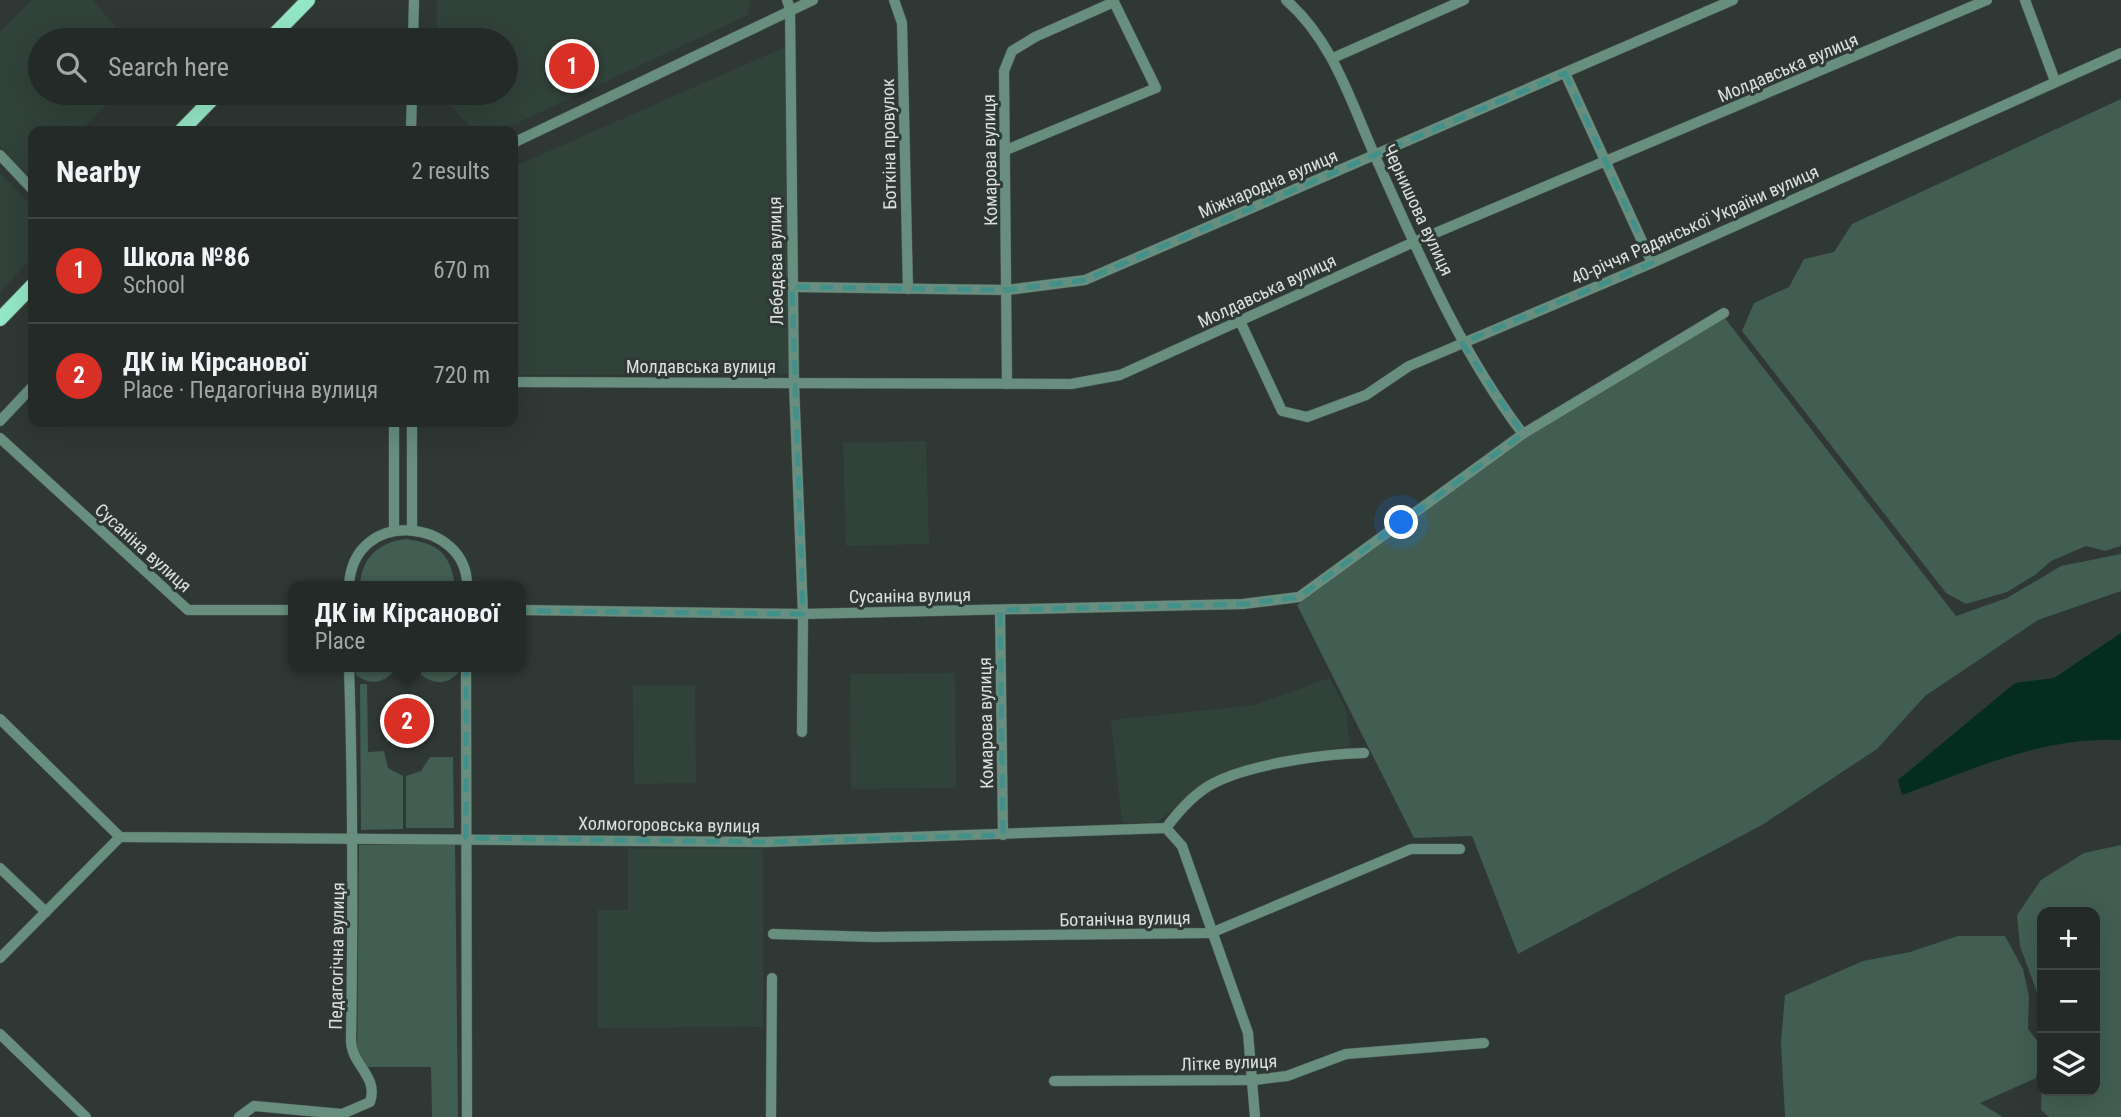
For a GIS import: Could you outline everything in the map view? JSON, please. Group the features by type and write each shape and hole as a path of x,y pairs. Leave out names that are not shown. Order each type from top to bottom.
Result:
{"main road":[{"path":"281,28 308,0"},
{"path":"186,126 206,105"},
{"path":"0,319 28,290"}],"street":[{"path":"413,28 414,0"},
{"path":"518,140 789,5 813,0"},
{"name":"Боткіна провулок","path":"894,0 902,23 908,289"},
{"name":"Чернишова вулиця","path":"1286,0 1308,19 1333,58 1375,156 1462,343 1488,388 1523,434"},
{"path":"1333,58 1464,0"},
{"name":"Міжнародна вулиця","path":"792,287 1007,290 1084,280 1733,0"},
{"name":"Молдавська вулиця","path":"518,382 1071,384 1120,375 1414,242 1987,0"},
{"path":"2025,0 2056,80"},
{"path":"1006,150 1156,88 1113,1"},
{"name":"Комарова вулиця","path":"1007,384 1004,71 1012,51 1035,37 1113,1"},
{"name":"Лебедєва вулиця","path":"789,5 794,383 803,614 802,732"},
{"name":"40-річчя Радянської України вулиця","path":"1240,321 1282,411 1307,418 1366,395 1409,366 1652,263 2121,53"},
{"path":"1565,73 1652,263"},
{"path":"411,126 412,105"},
{"path":"0,156 28,185"},
{"path":"1523,434 1724,313"},
{"path":"0,421 28,391"},
{"path":"394,427 394,529"},
{"path":"412,427 412,529"},
{"name":"Сусаніна вулиця","path":"526,610 803,614 1244,604 1299,597 1523,434"},
{"name":"Сусаніна вулиця","path":"0,438 188,610 288,610"},
{"path":"349,581 349,575 359,555 376,537 394,529 412,529 441,540 457,555 465,581"},
{"name":"Комарова вулиця","path":"1000,610 1003,835"},
{"name":"Педагогічна вулиця","path":"239,1117 254,1106 342,1114 370,1102 374,1091 371,1080 351,1051 354,839 349,672"},
{"path":"466,672 467,1117"},
{"path":"0,719 120,837 0,958"},
{"path":"1255,1117 1248,1033 1182,846 1166,828 1177,814 1213,783 1276,764 1333,754 1364,753"},
{"name":"Холмогоровська вулиця","path":"120,837 766,842 1166,828"},
{"name":"Ботанічна вулиця","path":"773,934 874,937 1211,933 1411,849 1460,849"},
{"path":"0,868 46,912"},
{"path":"771,1117 772,978"},
{"path":"0,1034 86,1117"},
{"name":"Літке вулиця","path":"1054,1081 1254,1080 1287,1076 1346,1054 1485,1043"}],"highlighted area":[{"path":"1565,73 1652,263 1462,343 1523,434 1299,597 1243,604 1000,610 1003,835 766,842 466,838 466,610 803,614 792,287 1007,290 1085,280"}],"shaded area":[{"path":"31,0 93,0 116,28 28,28 28,105 106,105 85,126 28,126 28,176 0,146 0,32"},
{"path":"437,0 750,0 748,15 511,126 471,126 449,105 518,105 518,28 437,28"},
{"path":"785,47 790,374 518,375 518,165"},
{"path":"2121,99 2121,546 2105,551 2086,546 2051,561 2035,575 2007,592 1966,604 1946,593 1742,331 1754,303 1789,287 1804,259 1834,252 1852,224"},
{"path":"0,173 28,202 28,262 0,292"},
{"path":"1724,317 1956,616 2007,598 2061,566 2121,554 2121,591 2038,620 1925,696 1877,749 1762,825 1518,954 1472,836 1414,838 1297,605 1516,443"},
{"path":"926,441 929,544 846,546 843,443"},
{"path":"406,539 435,547 450,565 454,581 360,581 364,567 373,553"},
{"path":"2121,633 2121,740 2064,743 2009,756 1902,795 1898,780 2015,683 2054,678"},
{"path":"356,672 393,672 380,681 371,682 356,675"},
{"path":"421,672 459,672 441,682 431,681 421,675"},
{"path":"955,673 956,788 851,789 850,674"},
{"path":"1329,678 1346,709 1350,746 1276,760 1211,779 1156,823 1122,822 1111,720 1255,705"},
{"path":"360,684 367,684 368,752 384,751 388,768 403,776 403,829 361,830"},
{"path":"633,685 695,685 696,783 634,784"},
{"path":"430,757 453,757 454,828 406,828 406,776 421,771"},
{"path":"455,844 458,1117 432,1117 431,1067 357,1067 359,845"},
{"path":"2121,845 2121,1117 2049,1117 2041,1110 2041,1096 2100,1096 2100,907 2037,907 2037,992 2020,946 2017,915 2041,880 2084,853"},
{"path":"628,849 763,849 763,1027 598,1028 598,910 628,910"},
{"path":"1958,936 2005,936 2023,969 2029,996 2028,1029 2037,1041 2036,1078 1980,1103 2003,1117 1785,1117 1781,1043 1785,995 1863,961 1910,952"}],"place":[{"name":"Школа №86","path":"572,66"},
{"name":"ДК ім Кірсанової","path":"407,721"}]}
